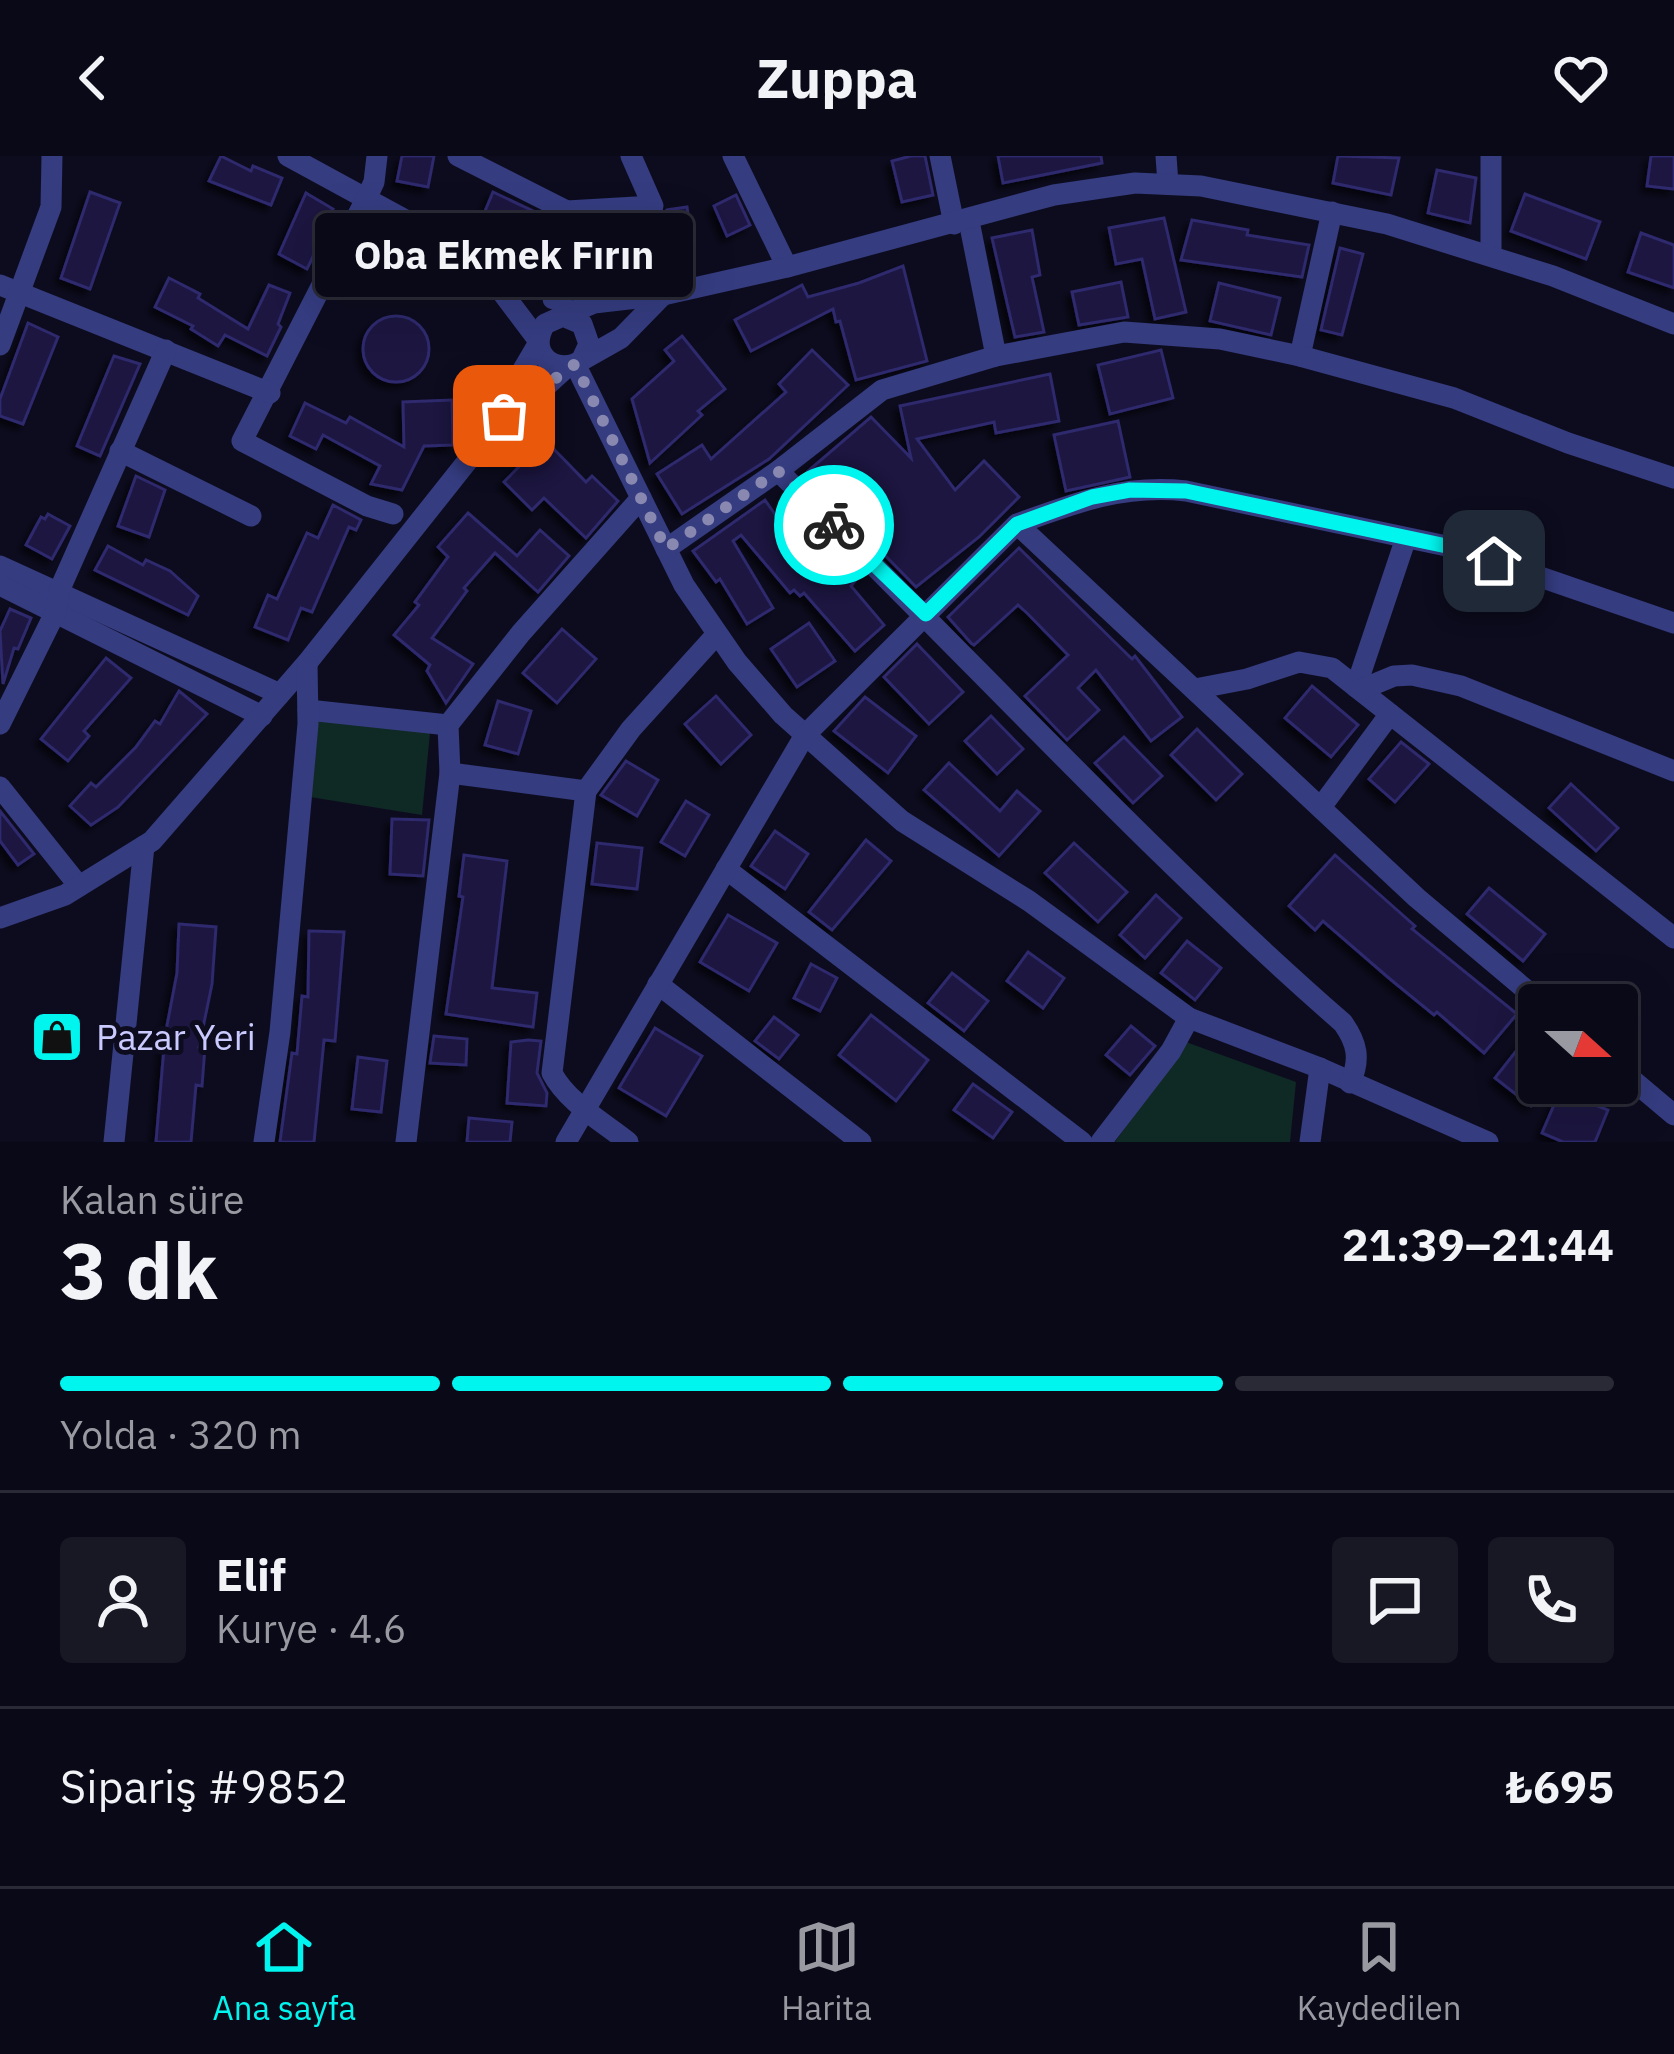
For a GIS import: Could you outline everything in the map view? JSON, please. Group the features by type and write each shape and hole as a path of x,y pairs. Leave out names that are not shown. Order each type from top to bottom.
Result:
{"street":[{"path":"0,345 9,288 51,207 52,156"},
{"path":"288,156 477,259 505,266 553,290"},
{"path":"377,156 366,200 242,440 367,506 393,514"},
{"path":"458,156 568,212 652,206 631,156"},
{"path":"734,156 787,267"},
{"path":"940,156 996,356"},
{"path":"1166,156 1168,184"},
{"path":"1491,156 1491,255"},
{"path":"504,416 542,328 565,316 630,296 663,295 787,267 1054,195 1136,183 1201,186 1387,224 1491,255 1674,324"},
{"path":"568,212 553,290 565,316 582,324 588,335 588,348 575,364"},
{"path":"1300,356 1332,212"},
{"path":"477,259 548,362 575,364"},
{"path":"9,288 270,393"},
{"path":"0,918 80,886 144,846 307,663 504,416 620,338 663,295"},
{"path":"666,549 882,390 996,356 1124,332 1220,338 1300,356 1454,398 1674,478"},
{"path":"0,724 166,350"},
{"path":"575,364 666,549 717,634 768,698 902,821 1029,901 1189,1018 1320,1068 1443,1133 1488,1142"},
{"path":"120,451 251,516"},
{"path":"778,471 1250,942 1343,1023 1354,1038 1357,1055 1350,1083"},
{"path":"566,1142 805,735 1017,524 1111,493 1168,489 1456,548 1674,623"},
{"path":"406,1142 450,773 448,725 521,633 641,498"},
{"path":"1017,524 1417,898 1519,984"},
{"path":"1358,688 1406,538"},
{"path":"0,566 262,716"},
{"path":"0,585 57,601 280,694"},
{"path":"628,1142 585,1109 552,1073 586,791 631,729 717,634"},
{"path":"1196,689 1247,680 1299,662 1332,668 1674,938"},
{"path":"264,1142 280,1032 308,710 307,663"},
{"path":"1358,688 1412,675 1461,686 1674,771"},
{"path":"308,710 448,725"},
{"path":"1321,807 1390,714"},
{"path":"450,773 586,791"},
{"path":"0,787 80,886"},
{"path":"114,1142 144,846"},
{"path":"726,869 1082,1142"},
{"path":"658,984 860,1142"},
{"path":"1101,1142 1172,1051 1189,1018"},
{"path":"1310,1142 1320,1068"},
{"path":"1638,1085 1674,1115"}],"green space":[{"path":"317,718 430,733 422,815 310,797"},
{"path":"1186,1042 1296,1082 1290,1142 1115,1142"}],"building":[{"path":"221,156 251,171 253,166 282,178 271,205 209,181"},
{"path":"402,156 434,156 428,187 397,181"},
{"path":"925,156 933,195 902,202 892,161"},
{"path":"998,156 1101,156 1102,163 1003,183"},
{"path":"1338,156 1399,158 1391,195 1333,183"},
{"path":"1651,156 1674,156 1674,189 1647,186"},
{"path":"1437,170 1476,178 1470,223 1428,213"},
{"path":"90,192 120,203 90,289 61,278"},
{"path":"493,192 550,219 540,250 480,223"},
{"path":"306,193 333,209 316,237 321,240 307,269 279,254"},
{"path":"1525,194 1600,222 1586,259 1511,231"},
{"path":"736,195 750,225 727,236 714,206"},
{"path":"687,207 691,236 656,241 656,248 624,250 624,257 593,256 591,231 614,223 655,221 667,210"},
{"path":"1164,218 1186,312 1155,319 1142,259 1116,264 1109,228"},
{"path":"1192,220 1309,245 1302,277 1181,260"},
{"path":"1032,230 1040,275 1032,277 1044,332 1015,337 992,238"},
{"path":"1641,233 1674,245 1674,288 1628,272"},
{"path":"1340,248 1363,254 1342,335 1321,330"},
{"path":"903,266 927,361 856,380 833,309 751,351 735,320 802,285 808,297"},
{"path":"169,278 248,329 269,285 290,293 267,356 225,335 218,346 193,326 155,307"},
{"path":"1121,282 1128,317 1079,325 1072,292"},
{"path":"1219,283 1280,298 1271,335 1210,321"},
{"path":"396,316 419,326 429,349 419,372 396,382 373,372 363,349 373,326"},
{"path":"28,323 58,337 23,424 0,416 0,399"},
{"path":"682,336 725,389 650,463 632,399 674,361 665,350"},
{"path":"812,350 848,385 769,459 682,514 657,474 702,445 711,459 786,392 779,384"},
{"path":"1161,350 1173,398 1110,414 1098,365"},
{"path":"114,356 140,364 100,456 77,446"},
{"path":"1050,374 1059,421 996,433 994,422 917,439 955,490 984,461 1019,497 979,537 916,587 875,545 889,533 852,482 835,499 808,471 871,417 911,458 900,406"},
{"path":"452,400 453,445 424,446 402,490 371,484 380,466 323,435 316,449 290,436 305,403 346,423 350,417 404,447 403,402"},
{"path":"1118,421 1130,477 1066,491 1054,435"},
{"path":"545,440 586,482 592,476 618,501 586,538 544,498 532,510 504,482"},
{"path":"136,476 165,490 149,537 118,526"},
{"path":"765,500 795,543 806,534 834,567 837,564 855,581 851,586 884,625 855,651 804,593 790,593 741,535 733,541 773,608 747,624 720,579 716,582 693,551"},
{"path":"333,505 361,520 356,530 349,527 312,612 301,608 288,640 255,627 268,595 277,599 307,533 318,538"},
{"path":"468,513 517,556 540,530 569,556 538,592 495,553 464,588 467,591 432,638 473,664 446,703 427,671 430,665 394,635 448,557 438,547"},
{"path":"48,514 70,526 52,559 26,545 41,517"},
{"path":"108,546 143,565 146,560 170,571 198,596 188,615 95,570"},
{"path":"1019,548 1132,659 1135,656 1182,717 1151,741 1096,670 1078,688 1099,710 1067,740 1025,696 1068,655 1027,613 1018,605 971,643 948,617"},
{"path":"10,609 31,618 18,649 14,648 3,684 0,631"},
{"path":"809,623 835,661 797,687 771,649"},
{"path":"562,629 596,659 557,703 523,673"},
{"path":"917,644 963,692 929,724 884,677"},
{"path":"106,658 131,678 84,731 89,736 68,761 41,739"},
{"path":"1312,686 1358,725 1331,757 1285,718"},
{"path":"179,691 207,714 118,807 91,825 70,806 136,747 155,721 160,724"},
{"path":"716,696 751,735 721,764 685,724"},
{"path":"865,697 916,736 888,773 834,731"},
{"path":"498,701 531,711 518,754 485,745"},
{"path":"991,716 1023,749 997,774 965,741"},
{"path":"1197,729 1242,774 1216,800 1171,755"},
{"path":"1124,737 1162,776 1133,803 1095,763"},
{"path":"1401,742 1429,764 1395,802 1369,779"},
{"path":"626,761 658,780 637,816 601,795"},
{"path":"949,763 1000,811 1017,791 1040,811 999,856 924,790"},
{"path":"1571,784 1618,828 1596,851 1549,808"},
{"path":"686,801 709,815 685,856 661,842"},
{"path":"0,811 34,854 18,865 0,841"},
{"path":"392,819 429,820 423,876 390,874"},
{"path":"775,831 808,854 785,889 751,866"},
{"path":"866,840 891,861 832,930 809,912"},
{"path":"597,843 642,848 637,889 592,884"},
{"path":"1074,843 1127,892 1098,922 1045,873"},
{"path":"464,855 507,861 492,988 537,993 533,1027 446,1014 463,897 459,896"},
{"path":"1335,855 1415,926 1412,929 1517,1014 1484,1053 1323,921 1315,930 1289,906"},
{"path":"1489,888 1545,934 1523,961 1467,914"},
{"path":"1156,895 1181,918 1145,958 1120,935"},
{"path":"728,915 777,943 749,991 700,962"},
{"path":"179,924 216,927 212,984 199,1047 205,1047 202,1086 196,1085 191,1142 156,1142 165,1036 177,973"},
{"path":"309,931 344,932 335,1041 324,1040 314,1142 280,1142 292,1053 297,1054 302,996 308,997"},
{"path":"1187,941 1221,968 1195,1000 1161,973"},
{"path":"1028,952 1064,978 1043,1008 1007,981"},
{"path":"811,964 837,978 820,1011 794,998"},
{"path":"952,973 988,1001 964,1031 928,1003"},
{"path":"871,1015 928,1060 896,1101 839,1055"},
{"path":"774,1017 798,1035 779,1059 755,1041"},
{"path":"1131,1026 1155,1046 1130,1075 1106,1055"},
{"path":"655,1028 702,1056 666,1116 619,1088"},
{"path":"434,1036 467,1039 466,1065 430,1063"},
{"path":"541,1041 537,1073 547,1093 546,1106 507,1103 511,1042"},
{"path":"1518,1049 1518,1096 1495,1078"},
{"path":"358,1057 387,1061 381,1112 352,1109"},
{"path":"973,1084 1012,1112 993,1138 954,1110"},
{"path":"1554,1104 1593,1104 1608,1110 1595,1142 1563,1142 1542,1133"},
{"path":"469,1118 512,1122 510,1142 467,1142"}],"way so far":[{"path":"504,416 575,364 666,549 778,471 834,525"}],"place":[{"name":"Oba Ekmek Fırın","path":"504,416"},
{"name":"Pazar Yeri","path":"57,1037"}],"route":[{"path":"834,525 926,614 1017,524 1092,497 1149,488 1186,491 1456,548 1494,561"}]}
